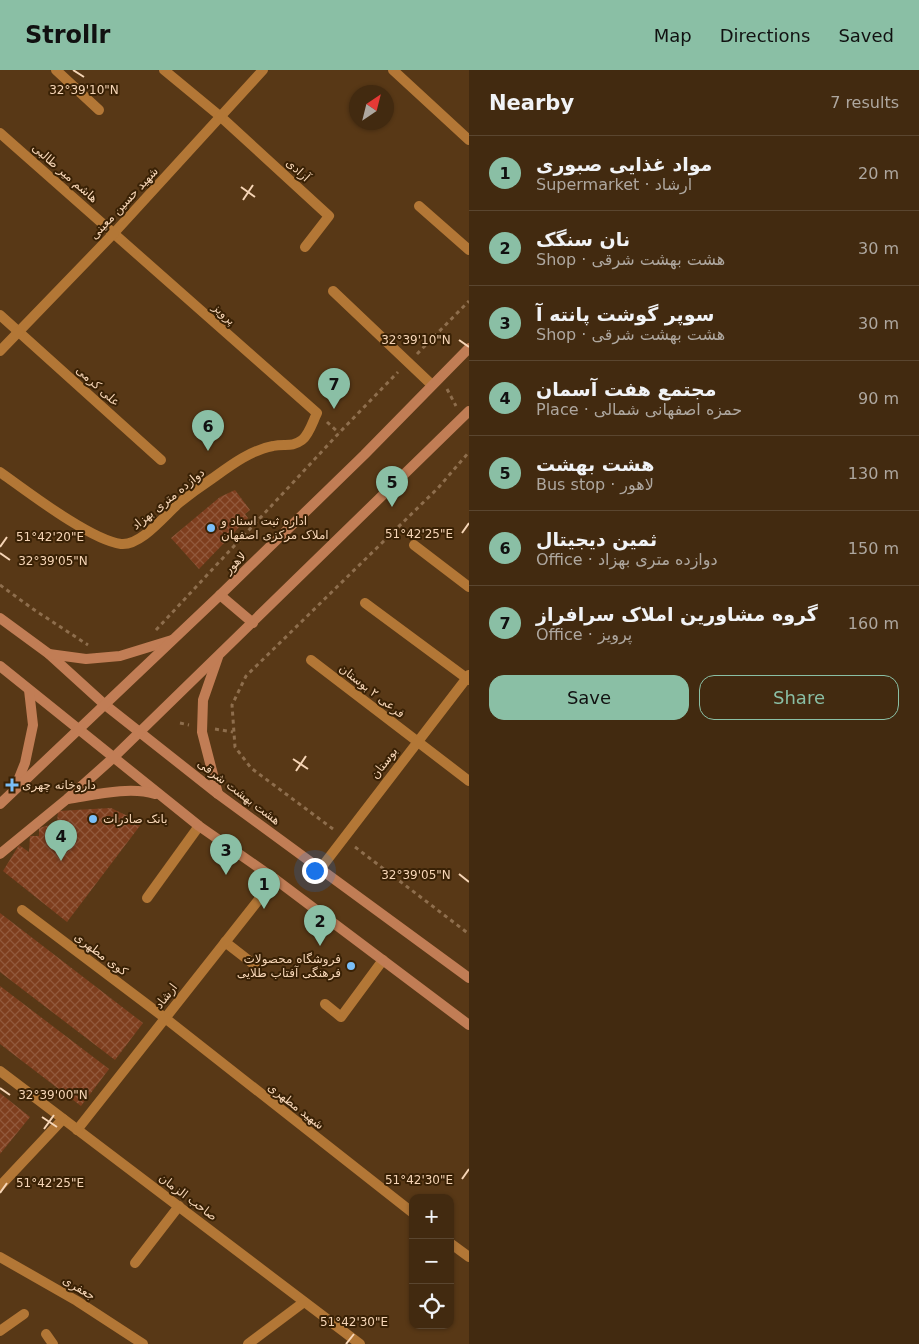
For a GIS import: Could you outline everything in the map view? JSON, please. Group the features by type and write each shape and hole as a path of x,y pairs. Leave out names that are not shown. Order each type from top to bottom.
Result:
{"main road":[{"name":"لاهور","path":"0,804 175,639 364,455 469,348"},
{"path":"0,854 113,758 469,410"},
{"path":"220,595 253,623"},
{"name":"هشت بهشت شرقی","path":"0,618 49,654 104,704 218,794 469,978"},
{"path":"49,654 86,659 120,656 175,639"},
{"path":"218,794 202,732 203,700 219,656"},
{"path":"0,666 200,826 275,879 469,1025"},
{"path":"13,792 25,762 34,726 29,690"},
{"path":"67,799 98,794 144,791 161,796"}],"street":[{"path":"56,70 99,110"},
{"path":"164,70 221,117"},
{"name":"شهید حسین معینی","path":"0,351 114,233 263,70"},
{"path":"393,70 469,140"},
{"name":"آزادی","path":"221,117 329,216 305,247"},
{"name":"هاشم میر طالبی","path":"0,132 114,233"},
{"path":"419,206 469,250"},
{"name":"پرویز","path":"114,233 316,413"},
{"path":"333,291 432,386"},
{"name":"علی کرمی","path":"0,315 161,460"},
{"name":"دوازده متری بهزاد","path":"0,472 75,523 102,538 122,544 128,543 145,534 179,503 213,477 250,454 274,445 292,445 304,439 316,413"},
{"path":"414,545 469,587"},
{"path":"365,603 468,678"},
{"name":"فرعی ۲ بوستان","path":"312,660 469,781"},
{"name":"بوستان","path":"321,868 416,742 468,678"},
{"path":"147,898 200,826"},
{"name":"ارشاد","path":"78,1130 275,879"},
{"name":"کوی مطهری","path":"22,910 165,1018"},
{"path":"225,942 256,966"},
{"path":"325,1004 341,1017 383,960"},
{"name":"شهید مطهری","path":"165,1018 409,1210"},
{"name":"صاحب الزمان","path":"0,1071 360,1344"},
{"path":"0,1186 63,1119"},
{"path":"135,1263 179,1206"},
{"path":"454,1246 469,1257"},
{"name":"جعفری","path":"0,1257 77,1301 143,1344"},
{"path":"248,1344 304,1302"},
{"path":"0,1331 24,1314"},
{"path":"46,1334 53,1344"}],"path":[{"path":"149,632 156,630 333,440 469,301"},
{"path":"0,585 90,646"}],"building":[{"name":"اداره ثبت اسناد و املاک مرکزی اصفهان","path":"235,490 250,510 245,514 248,518 199,569 171,538 220,497"},
{"path":"111,808 142,823 67,922 3,871 19,845 29,852 30,836 39,836 39,828 57,823 58,811"},
{"path":"0,913 143,1023 115,1060 0,972"},
{"path":"0,986 109,1069 81,1106 0,1044"},
{"path":"0,1093 30,1117 0,1154"}],"place":[{"name":"گروه مشاورین املاک سرافراز","path":"334,409"},
{"name":"ثمین دیجیتال","path":"208,451"},
{"name":"هشت بهشت","path":"392,507"},
{"name":"اداره ثبت اسناد و املاک مرکزی اصفهان","path":"211,528"},
{"name":"داروخانه چهری","path":"12,785"},
{"name":"بانک صادرات","path":"93,819"},
{"name":"مجتمع هفت آسمان","path":"61,861"},
{"name":"سوپر گوشت پانته آ","path":"226,875"},
{"name":"مواد غذایی صبوری","path":"264,909"},
{"name":"نان سنگک","path":"320,946"},
{"name":"فروشگاه محصولات فرهنگی آفتاب طلایی","path":"351,966"}]}
